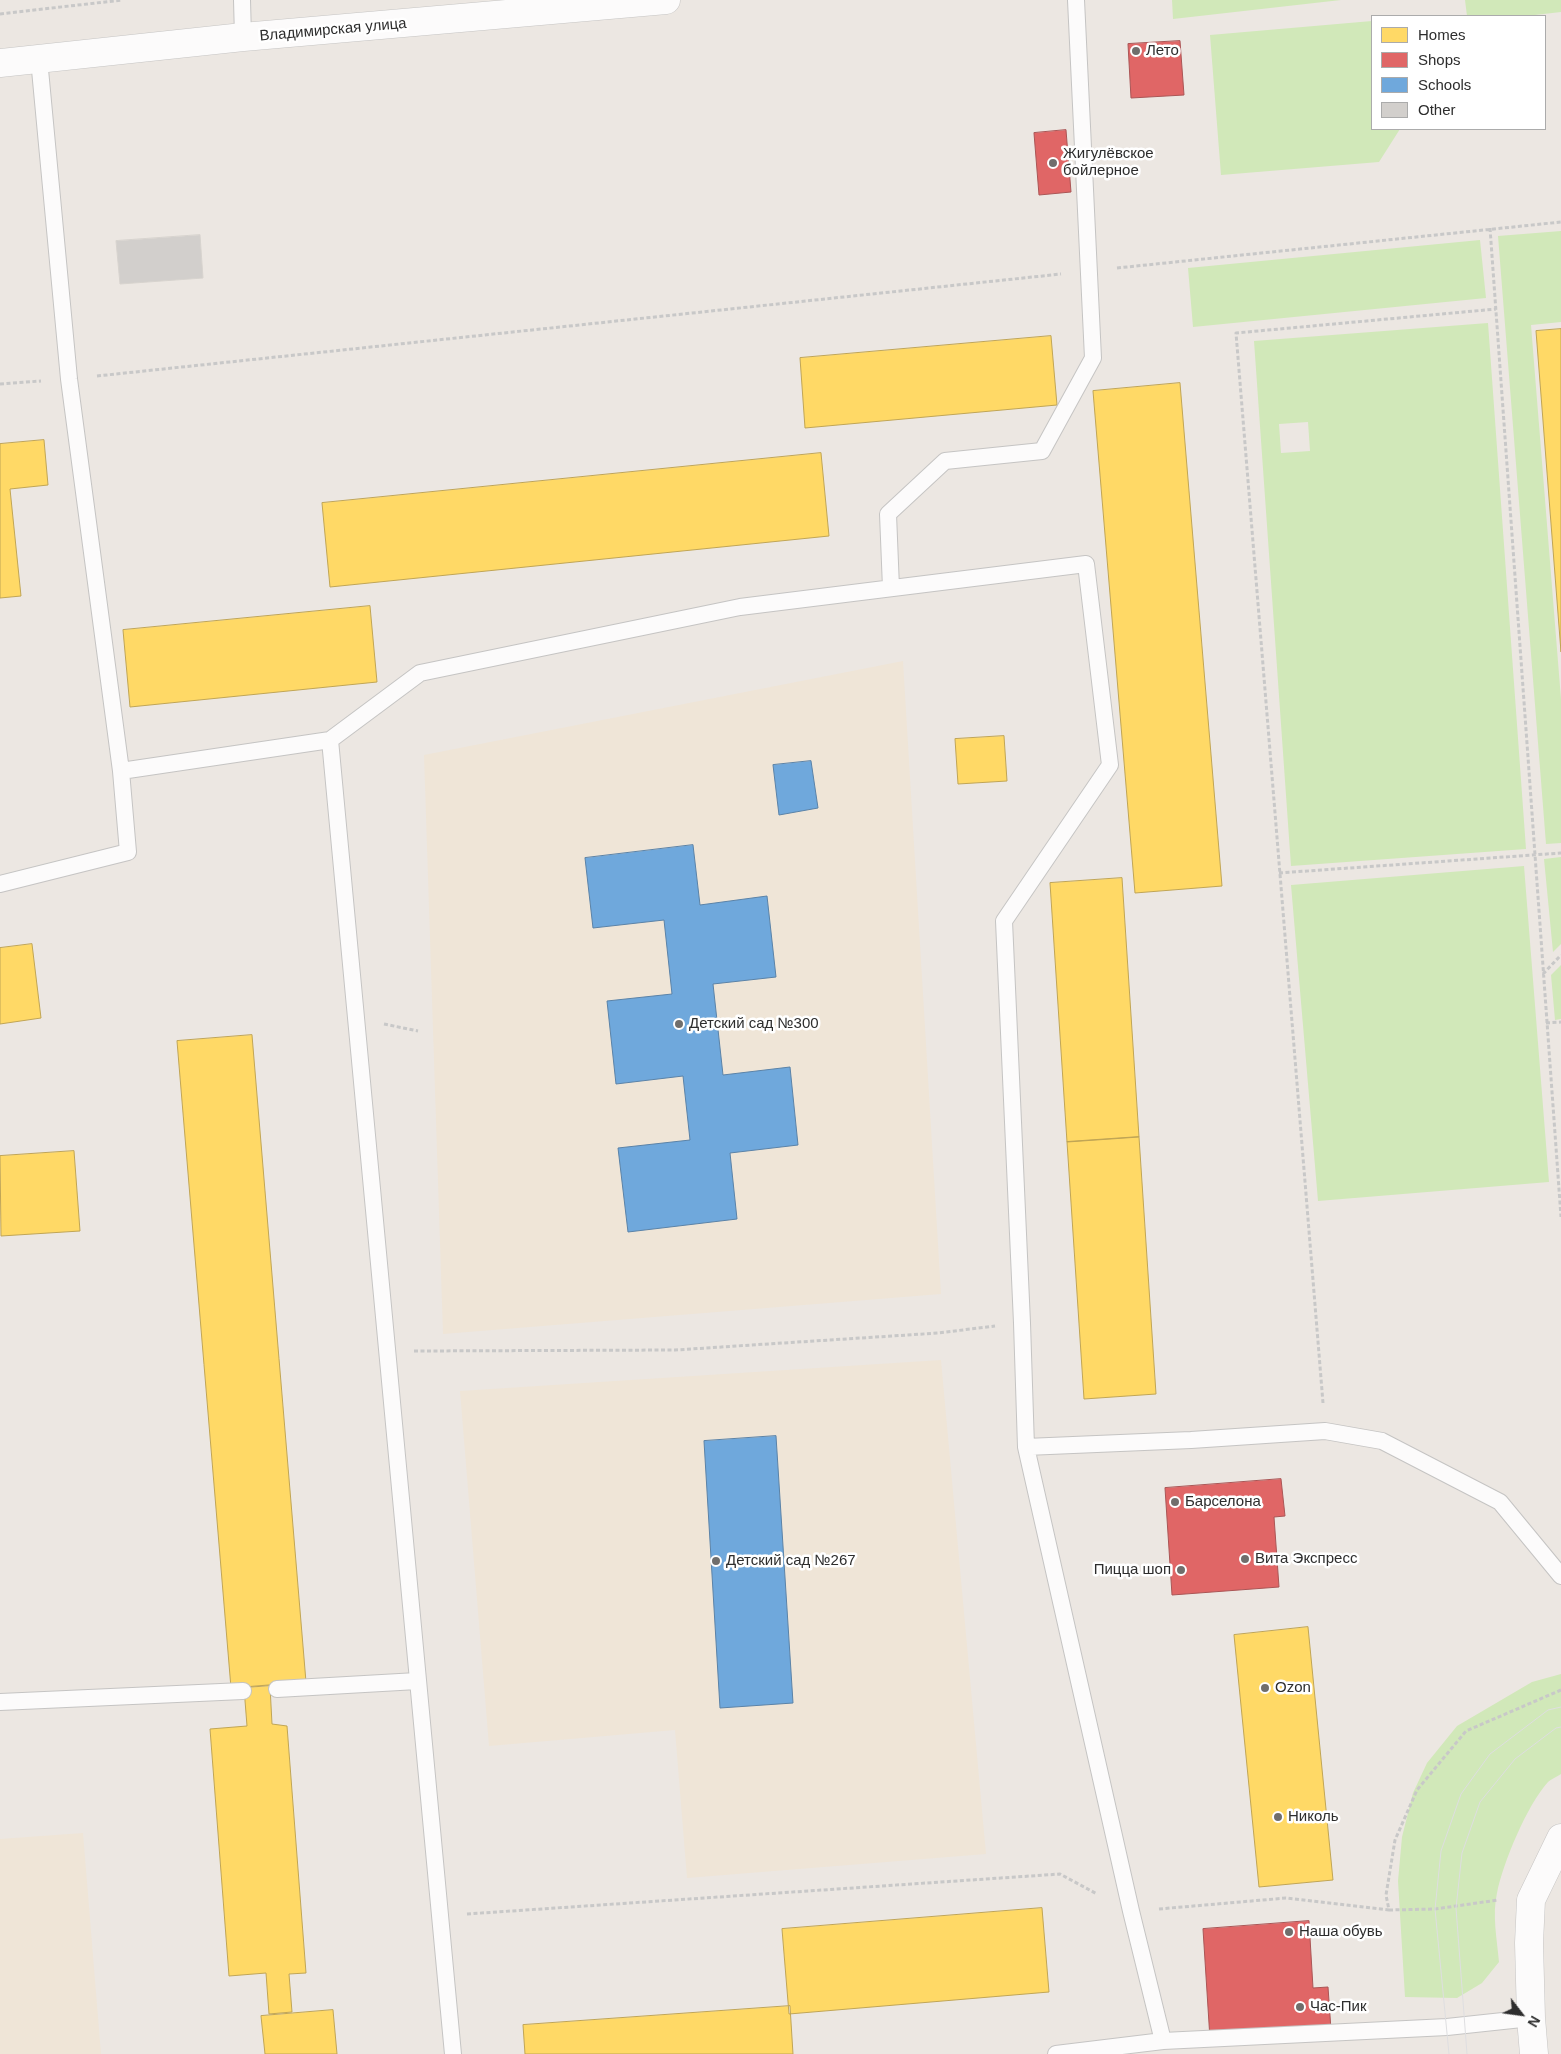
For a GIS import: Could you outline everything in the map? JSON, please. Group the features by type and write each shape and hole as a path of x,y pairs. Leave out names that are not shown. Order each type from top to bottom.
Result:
{"street":[{"name":"Владимирская улица","path":"0,63 243,37 666,0"},
{"path":"1534,2054 1529,1943 1531,1900 1561,1838"}],"lane":[{"path":"242,0 243,37"},
{"path":"891,588 888,514 945,461 1042,451 1093,358 1076,0"},
{"path":"0,884 128,852 121,771 69,380 39,59"},
{"path":"121,771 330,740 420,673 740,607 1086,564 1110,765 1004,921 1026,1447 1131,1912 1163,2042"},
{"path":"330,740 452,2054"},
{"path":"1026,1447 1191,1440 1325,1431 1382,1441 1500,1502 1561,1576"},
{"path":"277,1689 416,1681"},
{"path":"0,1702 243,1691"},
{"path":"1056,2054 1163,2042 1447,2026 1531,2018"}],"path":[{"path":"0,14 122,0"},
{"path":"0,384 69,380 1490,228 1561,222"},
{"path":"1490,228 1561,1217"},
{"path":"1325,1431 1236,333 1496,309"},
{"path":"1280,873 1561,853"},
{"path":"1543,974 1561,955"},
{"path":"1546,1023 1561,1022"},
{"path":"386,1351 675,1350 938,1333 1022,1323"},
{"path":"1389,1910 1386,1895 1395,1840 1417,1790 1466,1731 1561,1690"},
{"path":"439,1916 1060,1874 1131,1912 1286,1898 1389,1910 1435,1910 1495,1900 1531,1900"}],"shaded area":[{"name":"Детский сад №300","path":"903,661 941,1294 443,1334 424,755"},
{"name":"Детский сад №267","path":"941,1360 986,1854 687,1878 675,1730 489,1746 460,1391"},
{"path":"83,1833 101,2054 0,2054 0,1839"}],"green space":[{"path":"1172,0 1341,0 1173,19"},
{"path":"1465,0 1561,0 1561,12 1535,15 1467,15"},
{"path":"1371,21 1371,130 1399,130 1379,162 1221,175 1210,35"},
{"path":"1561,231 1561,322 1531,325 1561,699 1561,843 1546,844 1498,236"},
{"path":"1480,240 1486,298 1193,327 1188,268"},
{"path":"1488,323 1526,849 1291,866 1254,341","holes":["1308,422 1310,451 1281,453 1279,424"]},
{"path":"1561,857 1561,944 1553,952 1544,859"},
{"path":"1524,866 1549,1182 1318,1201 1291,885"},
{"path":"1561,965 1561,1019 1555,1020 1551,975"},
{"path":"1561,1674 1561,1774 1548,1782 1524,1819 1500,1881 1495,1910 1499,1962 1482,1983 1457,1998 1405,1997 1398,1881 1402,1837 1413,1793 1427,1763 1457,1726 1532,1682"}],"building: Homes":[{"path":"1561,329 1561,652 1536,331"},
{"path":"1051,336 1057,405 805,428 800,358"},
{"path":"1180,383 1222,886 1135,893 1093,391"},
{"path":"44,440 48,485 10,489 21,596 0,598 0,444"},
{"path":"821,453 829,536 330,587 322,503"},
{"path":"370,606 377,682 130,707 123,630"},
{"path":"1004,736 1007,781 958,784 955,739"},
{"path":"1122,878 1139,1137 1067,1142 1050,883"},
{"path":"32,944 41,1018 0,1024 0,948"},
{"path":"252,1035 306,1682 231,1688 177,1041"},
{"path":"1139,1137 1156,1394 1084,1399 1067,1142"},
{"path":"74,1151 80,1231 1,1236 0,1156"},
{"path":"1308,1627 1333,1880 1259,1887 1234,1635"},
{"path":"270,1686 272,1724 287,1726 306,1973 289,1974 292,2012 269,2014 266,1973 229,1976 210,1729 247,1726 244,1688"},
{"path":"1042,1908 1049,1992 789,2014 782,1929"},
{"path":"790,2006 793,2054 525,2054 523,2025"},
{"path":"333,2010 337,2054 265,2054 261,2016"}],"building: Shops":[{"path":"1180,41 1184,95 1131,98 1128,44"},
{"path":"1066,130 1071,192 1039,195 1034,133"},
{"path":"1281,1479 1285,1516 1274,1517 1279,1587 1172,1595 1165,1488"},
{"path":"1309,1921 1313,1988 1328,1987 1331,2030 1210,2039 1203,1929"}],"building: Schools":[{"path":"811,761 818,808 779,815 773,765"},
{"path":"693,845 700,905 767,896 776,977 713,984 723,1075 790,1067 798,1145 730,1153 737,1219 628,1232 618,1148 690,1140 683,1076 616,1084 607,1001 672,994 664,920 593,928 585,858"},
{"path":"776,1436 793,1703 720,1708 704,1441"}],"building: Other":[{"path":"200,235 203,278 120,284 116,241"}],"tram line":[{"path":"1449,2054 1435,1909 1441,1851 1461,1794 1490,1754 1548,1710 1561,1707"},
{"path":"1467,2054 1456,1908 1462,1853 1480,1802 1515,1759 1556,1728 1561,1727"}],"place":[{"name":"Лето","path":"1136,51"},
{"name":"Жигулёвское бойлерное","path":"1053,163"},
{"name":"Детский сад №300","path":"679,1024"},
{"name":"Барселона","path":"1175,1502"},
{"name":"Вита Экспресс","path":"1245,1559"},
{"name":"Детский сад №267","path":"716,1561"},
{"name":"Пицца шоп","path":"1181,1570"},
{"name":"Ozon","path":"1265,1688"},
{"name":"Николь","path":"1278,1817"},
{"name":"Наша обувь","path":"1289,1932"},
{"name":"Час-Пик","path":"1300,2007"}]}
